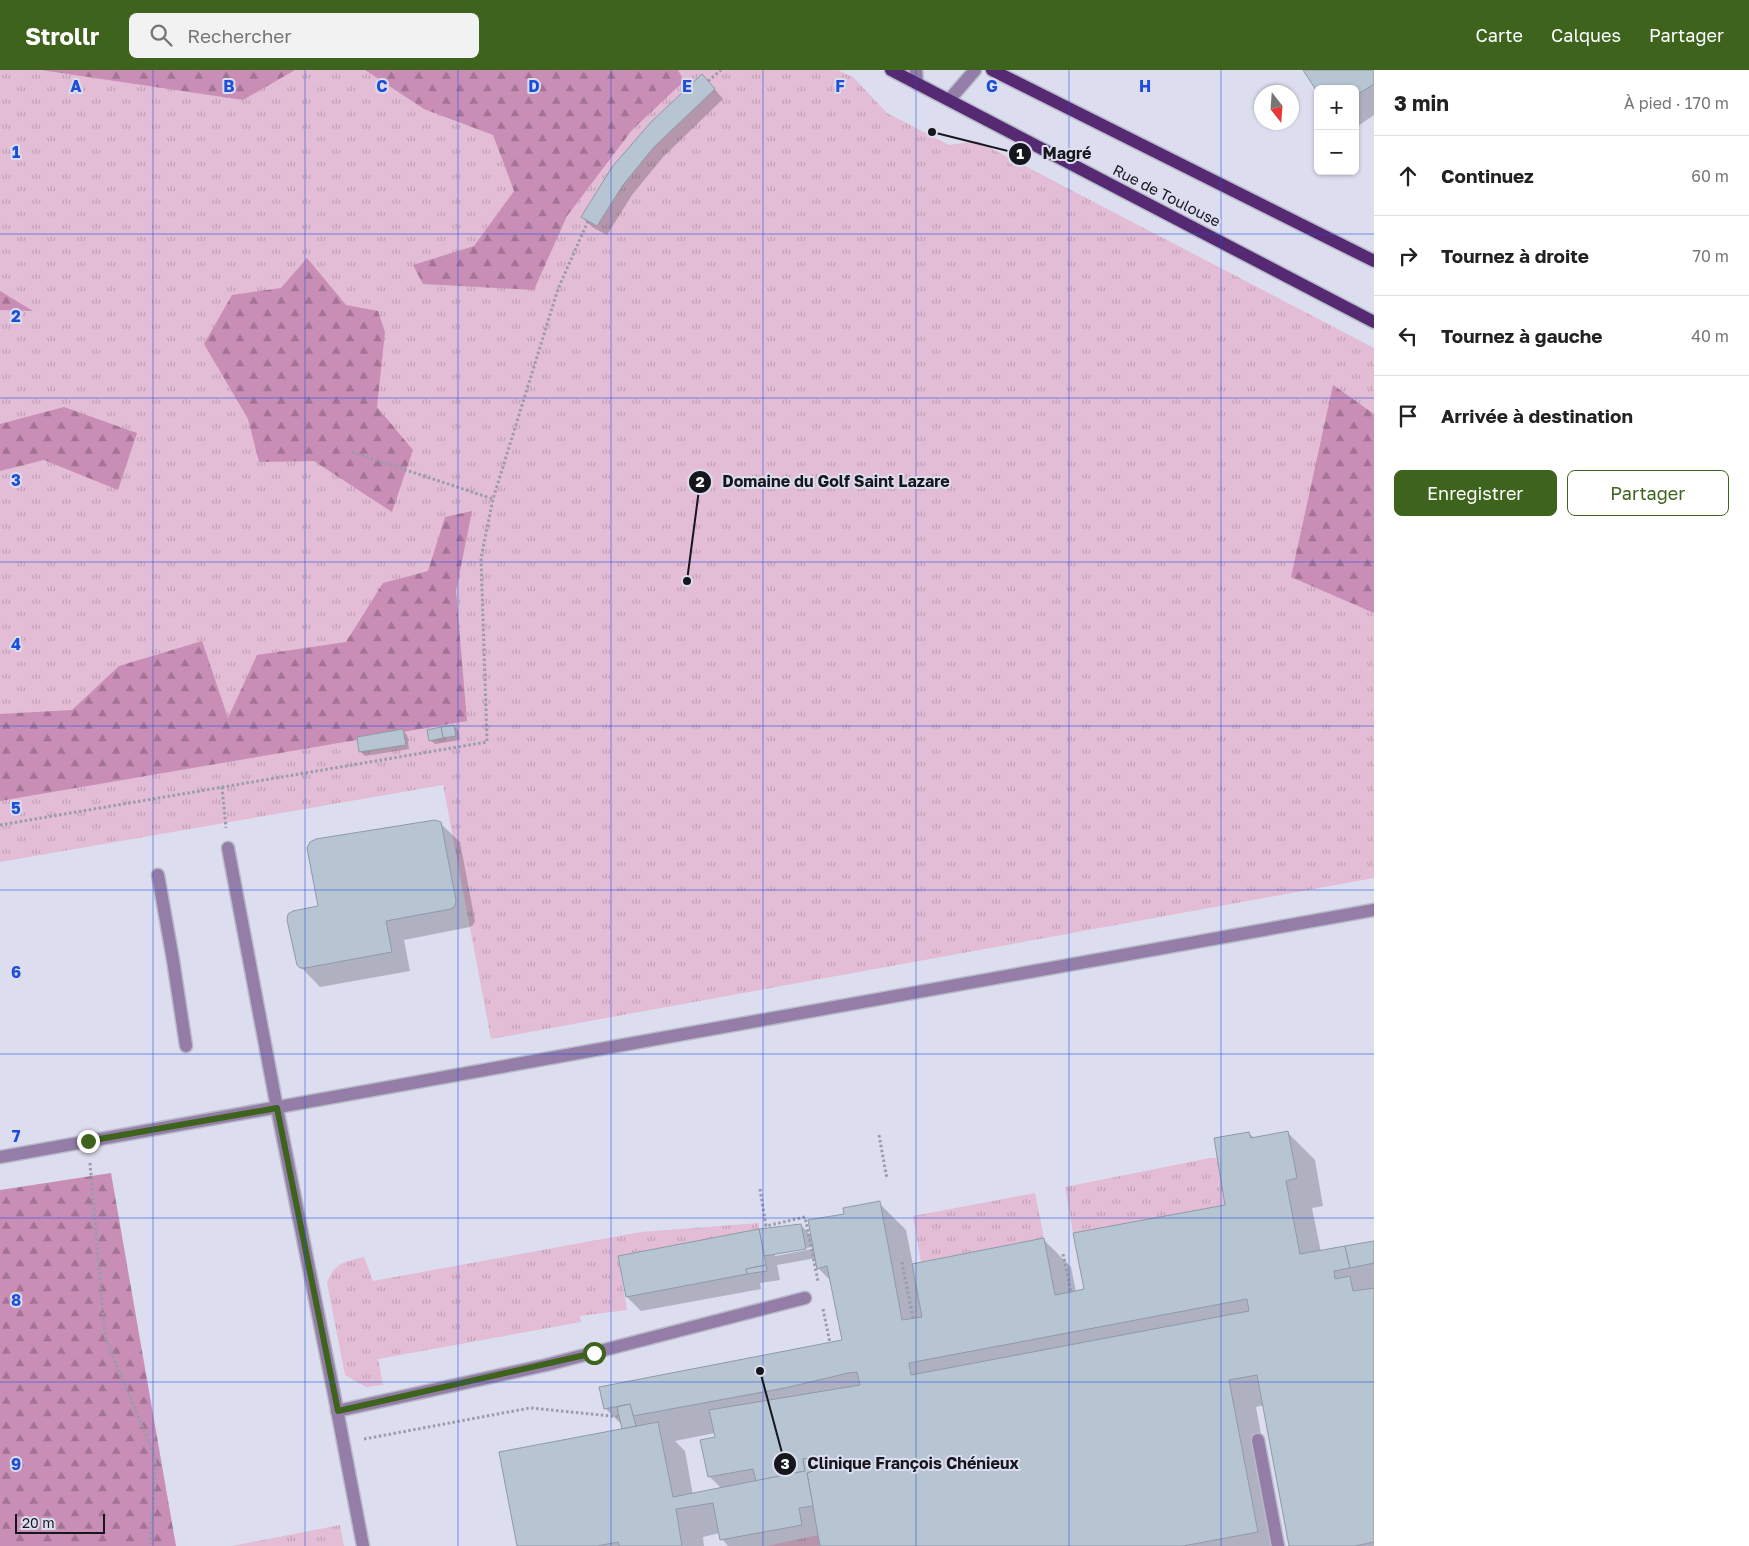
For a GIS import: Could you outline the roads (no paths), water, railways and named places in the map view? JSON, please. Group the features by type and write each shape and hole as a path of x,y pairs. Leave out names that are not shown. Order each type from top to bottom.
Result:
{"main road":[{"name":"Rue de Toulouse","path":"891,70 1374,322"},
{"path":"992,70 1374,261"}],"street":[{"path":"916,70 916,84"},
{"path":"949,100 975,70"},
{"path":"228,848 363,1546"},
{"path":"158,875 186,1046"},
{"path":"0,1157 1374,910"},
{"path":"338,1411 546,1365 804,1298"},
{"path":"1258,1440 1278,1546"}],"place":[{"name":"Magré","path":"932,132"},
{"name":"Domaine du Golf Saint Lazare","path":"687,581"},
{"name":"Clinique François Chénieux","path":"760,1371"}]}
